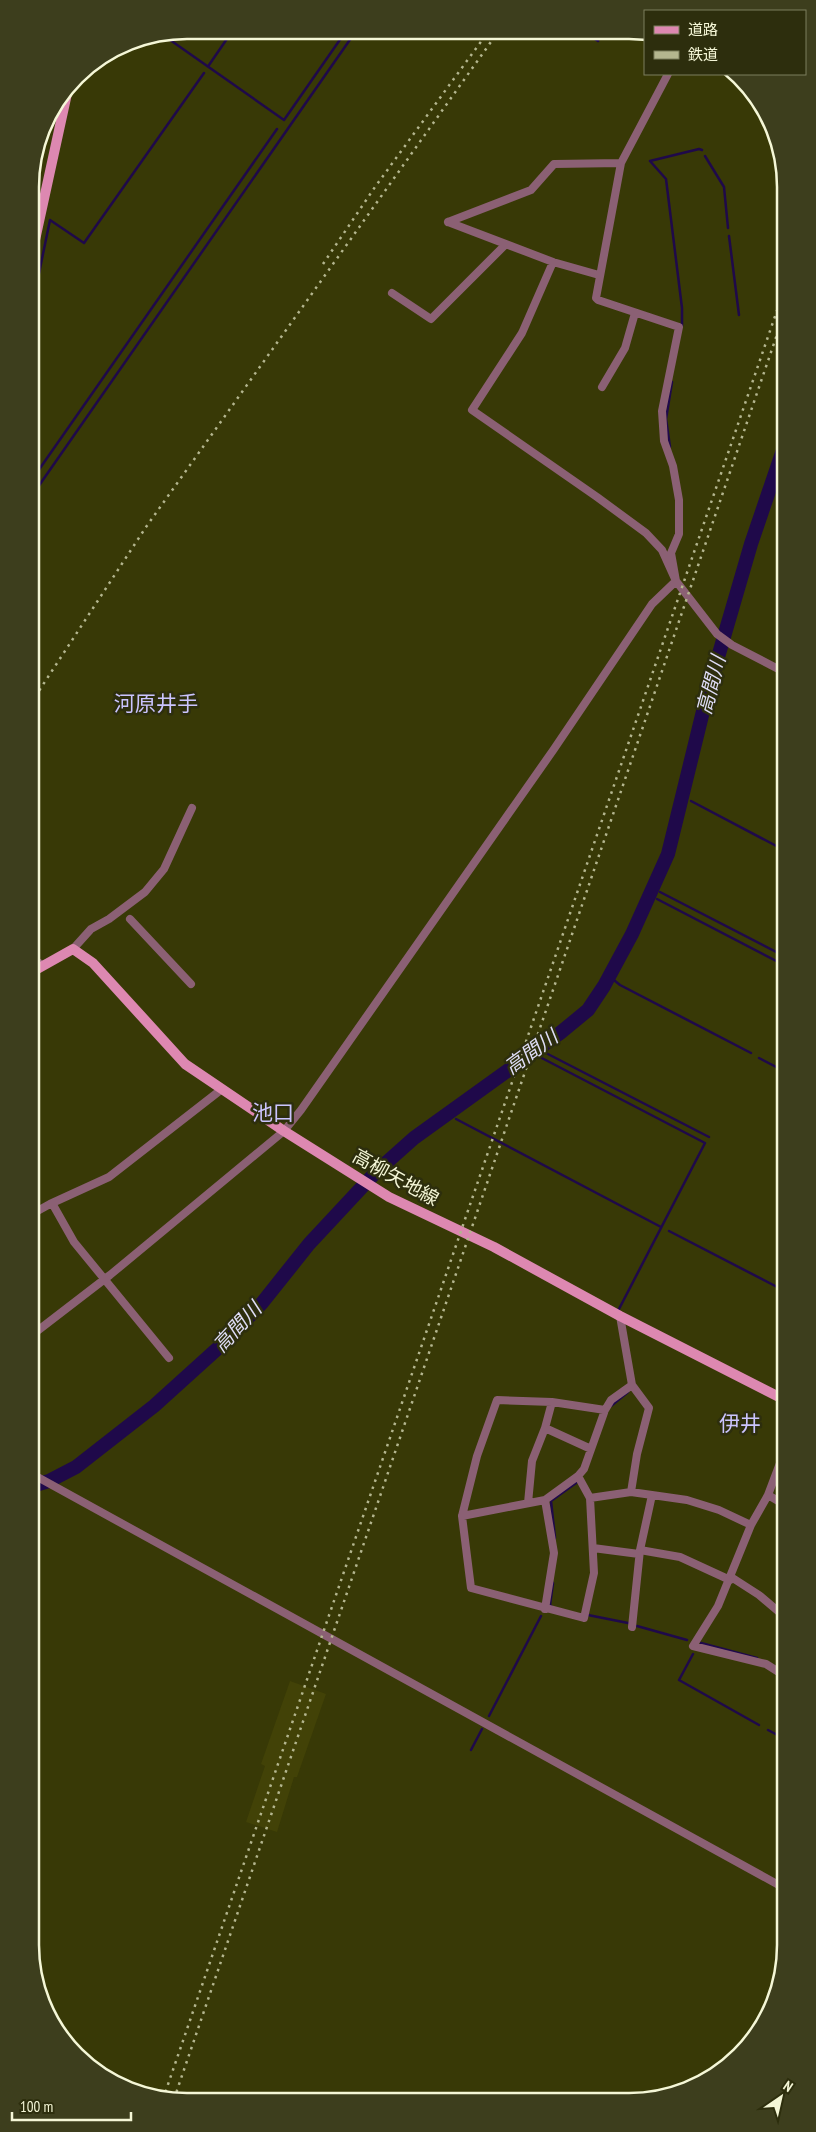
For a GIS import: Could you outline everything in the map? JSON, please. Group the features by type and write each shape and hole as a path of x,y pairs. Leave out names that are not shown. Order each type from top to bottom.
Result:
{"main road":[{"path":"39,223 65,104"},
{"path":"39,967 73,949"},
{"name":"高柳矢地線","path":"73,949 93,963 185,1064 338,1166 389,1197 494,1247 620,1316 777,1396"}],"street":[{"path":"667,75 620,163 596,298 679,327 662,411 664,441 673,466 679,500 679,534 671,553 676,581"},
{"path":"599,275 553,262 448,222 531,190 554,164 620,163"},
{"path":"392,294 431,319 505,245"},
{"path":"553,262 522,333 472,410 597,497 651,539 662,550 676,581 708,624 721,638 732,646 777,668"},
{"path":"602,387 624,348 635,313"},
{"path":"39,1330 104,1279 284,1131 301,1110 549,757 652,604 676,581"},
{"path":"73,949 91,929 109,919 145,892 164,869 192,808"},
{"path":"130,919 191,984"},
{"path":"39,1210 108,1177 222,1089"},
{"path":"52,1203 74,1242 168,1358"},
{"path":"620,1316 632,1385 648,1408 637,1454 631,1492"},
{"path":"462,1516 545,1500 578,1476 584,1469 605,1410 611,1400 632,1385"},
{"path":"578,1476 590,1498 593,1548 594,1573 584,1618 471,1588 462,1516 477,1456 497,1400 552,1402 605,1410"},
{"path":"528,1503 532,1461 545,1428 552,1402"},
{"path":"545,1428 591,1449"},
{"path":"777,1471 718,1606 693,1646 766,1664 777,1671"},
{"path":"39,1478 777,1884"},
{"path":"590,1498 631,1492 688,1500 719,1510 752,1525"},
{"path":"632,1627 640,1552 652,1495"},
{"path":"768,1495 777,1500"},
{"path":"545,1500 554,1553 545,1609"},
{"path":"593,1548 680,1557 731,1578 759,1595 777,1610"}],"shaded area":[{"path":"290,1681 326,1694 297,1777 294,1777 277,1832 246,1822 265,1766 261,1764"}],"waterway":[{"path":"209,65 227,39"},
{"path":"170,40 284,120 340,39"},
{"path":"39,486 350,39"},
{"path":"39,273 50,220 84,243 204,73"},
{"path":"39,470 277,129"},
{"path":"682,326 682,308 666,179 650,161 699,149 702,150"},
{"path":"705,156 724,187 728,228"},
{"path":"729,236 739,315"},
{"path":"670,447 666,419 672,382"},
{"name":"高間川","path":"39,1484 76,1467 154,1406 227,1340 262,1303 309,1244 377,1171 414,1138 560,1033 588,1010 604,986 632,934 668,854 707,695 751,544 777,468"},
{"path":"691,801 777,846"},
{"path":"660,892 777,952"},
{"path":"657,899 777,961"},
{"path":"609,976 620,985 751,1053"},
{"path":"542,1051 709,1137"},
{"path":"536,1055 705,1143 619,1309"},
{"path":"759,1058 777,1067"},
{"path":"456,1119 661,1227"},
{"path":"669,1231 777,1287"},
{"path":"611,1406 628,1392"},
{"path":"555,1538 551,1501 576,1483"},
{"path":"552,1607 550,1605 553,1583"},
{"path":"588,1615 628,1623"},
{"path":"489,1716 541,1616"},
{"path":"637,1626 687,1640"},
{"path":"701,1643 757,1658"},
{"path":"693,1654 679,1680 759,1725"},
{"path":"471,1750 482,1729"},
{"path":"768,1730 777,1735"}],"railway":[{"path":"323,264 375,187 483,39"},
{"path":"39,691 146,527 493,39"},
{"path":"166,2092 777,310"},
{"path":"176,2092 777,335"}],"district":[{"name":"河原井手","path":"156,704"},
{"name":"池口","path":"273,1113"},
{"name":"伊井","path":"740,1424"}]}
